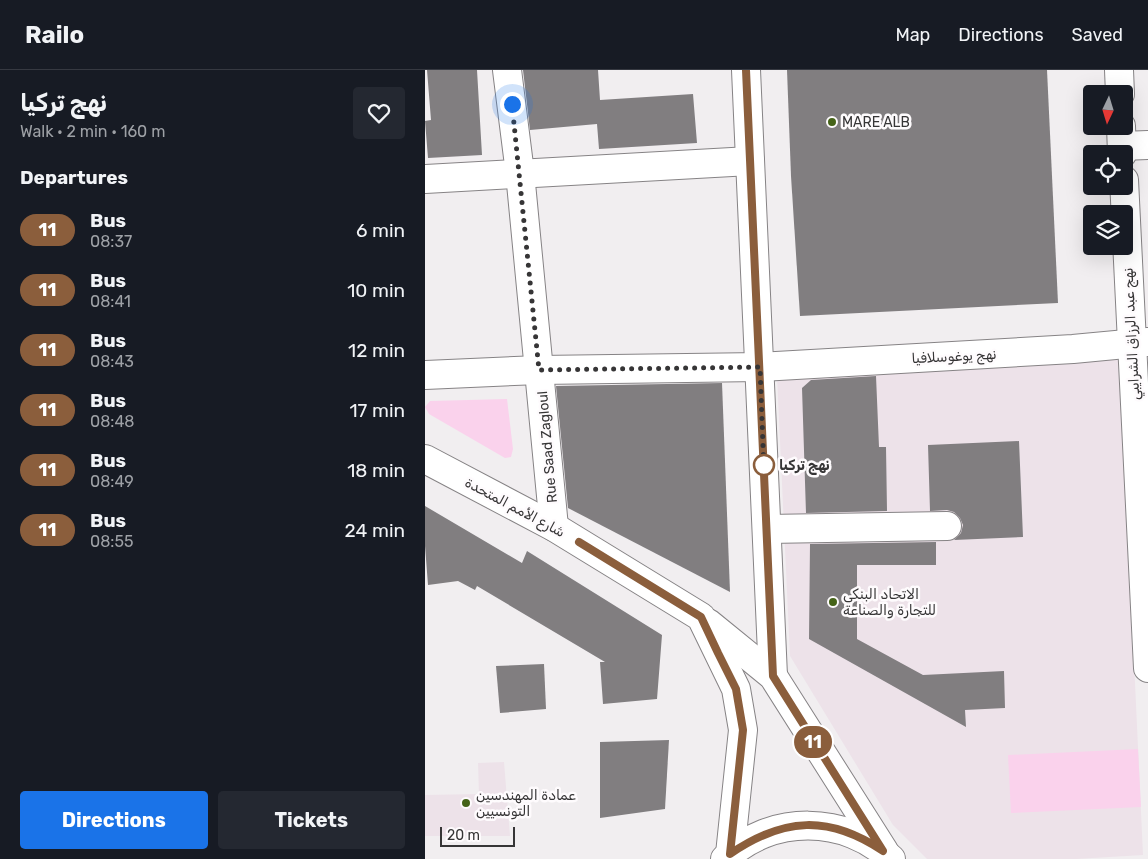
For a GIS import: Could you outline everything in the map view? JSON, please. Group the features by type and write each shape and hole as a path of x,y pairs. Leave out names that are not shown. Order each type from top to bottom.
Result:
{"street":[{"name":"Rue Saad Zagloul","path":"507,70 520,172 554,526"},
{"path":"746,70 773,676 887,855"},
{"path":"1119,70 1120,85"},
{"path":"425,179 520,172 750,161"},
{"name":"نهج عبد الرزاق الشرايبي","path":"1125,195 1140,343 1148,668"},
{"name":"نهج يوغوسلافيا","path":"425,375 539,370 760,367 1073,349 1140,343"},
{"name":"شارع الأمم المتحدة","path":"425,460 554,526 701,617 773,676"},
{"path":"767,529 947,526"},
{"path":"701,617 736,689 743,730 728,856"},
{"path":"728,856 750,840 771,830 819,825 842,829 857,835 887,855"}],"shaded area":[{"path":"1120,359 1143,855 1076,859 927,859 893,825 790,656 777,376"},
{"path":"507,399 513,449 511,457 505,458 429,414 425,407 430,401"},
{"path":"1138,749 1141,807 1011,813 1008,755"},
{"name":"عمادة المهندسين التونسيين","path":"504,762 510,836 425,836 425,795 479,794 478,763"}],"building":[{"path":"427,70 477,70 482,155 428,158 425,121 431,120"},
{"path":"523,70 598,70 600,100 693,94 697,143 599,149 597,124 530,130"},
{"path":"787,70 1047,70 1058,303 800,316 791,176"},
{"path":"876,376 879,447 886,447 887,511 806,513 802,388 811,380"},
{"path":"722,383 730,592 568,508 556,386"},
{"path":"1019,441 1023,537 954,540 961,533 963,525 960,518 954,512 947,510 930,511 928,445"},
{"path":"425,506 522,563 527,551 662,635 657,699 603,704 600,662 605,662 477,586 475,590 458,581 428,585 425,546"},
{"name":"الاتحاد البنكي للتجارة والصناعة","path":"936,542 936,565 857,565 857,639 923,675 1004,671 1005,708 965,710 966,727 809,639 810,544"},
{"path":"544,664 546,709 500,713 496,666"},
{"path":"669,740 665,809 600,818 600,742"}],"bus line":[{"name":"11","path":"579,542 701,617 736,689 743,730 730,854 750,840 771,830 819,825 842,829 864,838 883,851 773,676 746,70"}],"place":[{"name":"MARE ALB","path":"832,122"},
{"name":"نهج تركيا","path":"764,465"},
{"name":"الاتحاد البنكي للتجارة والصناعة","path":"833,602"},
{"name":"عمادة المهندسين التونسيين","path":"466,803"}],"route":[{"path":"512,104 539,370 760,367 764,472 764,465"}]}
